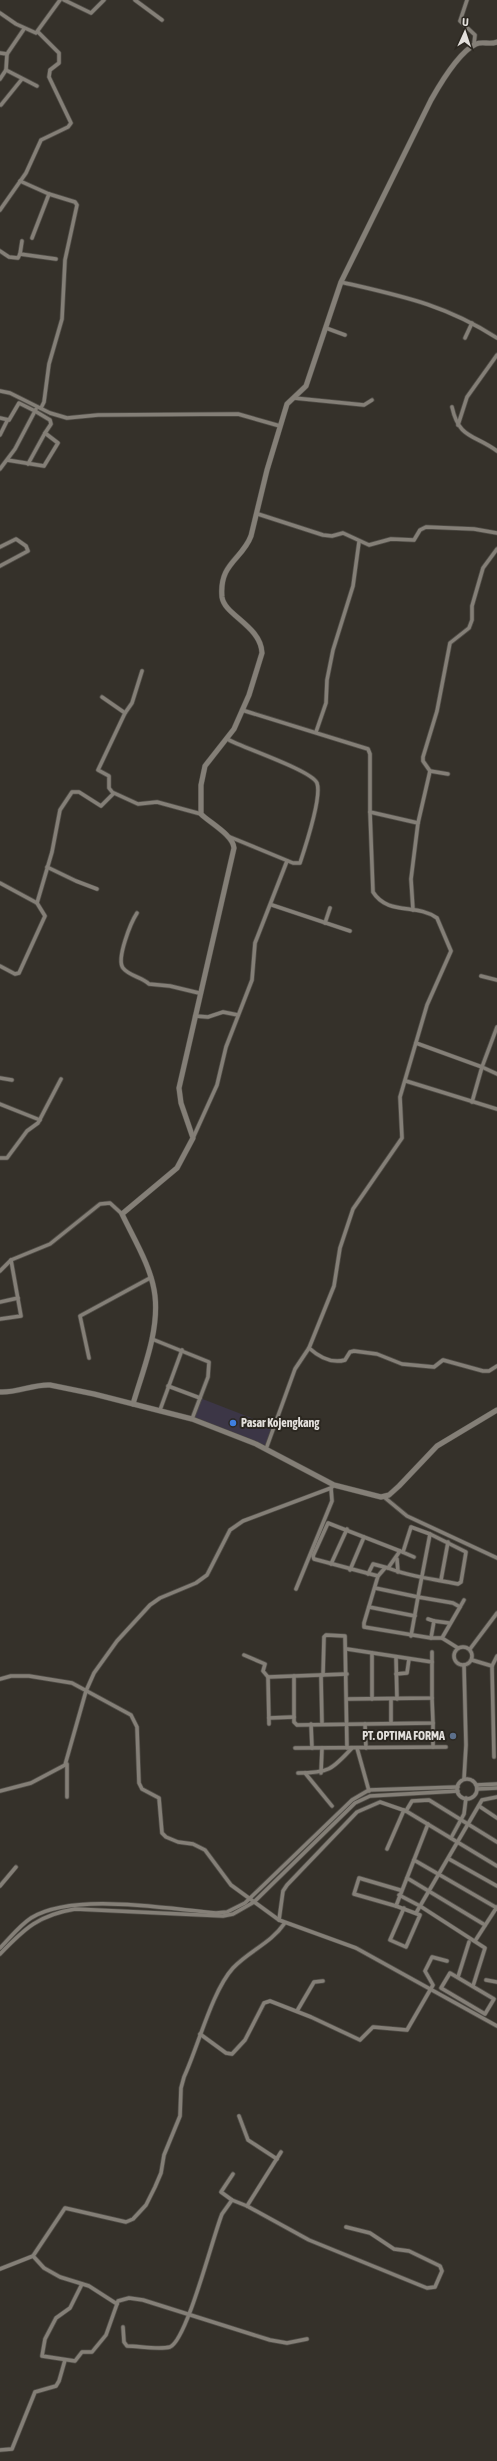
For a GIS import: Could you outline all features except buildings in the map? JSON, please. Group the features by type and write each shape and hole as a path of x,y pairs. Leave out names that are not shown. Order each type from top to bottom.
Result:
{"street":[{"path":"0,13 33,33 38,32 60,0"},
{"path":"64,0 92,13 104,0"},
{"path":"135,0 162,20"},
{"path":"201,814 200,797 204,769 211,757 227,739 242,710 257,672 262,650 248,625 225,606 222,598 223,583 227,568 250,540 258,514 267,470 287,404 306,386 341,282 434,94 449,71 474,44 475,35 460,21 467,0"},
{"path":"0,80 6,70 7,54 24,28"},
{"path":"0,210 20,181 42,140 55,131 68,127 71,123 49,77 50,70 59,63 59,53 38,32"},
{"path":"474,44 497,42"},
{"path":"0,53 7,54"},
{"path":"6,70 36,86"},
{"path":"1,105 22,79"},
{"path":"0,469 8,460 35,411 44,402 51,354 62,319 65,260 77,205 75,202 49,194 20,181"},
{"path":"32,238 49,194"},
{"path":"0,251 14,259 20,254 22,241"},
{"path":"20,254 56,260"},
{"path":"341,282 420,300 472,323 497,338"},
{"path":"465,338 472,323"},
{"path":"326,328 345,335"},
{"path":"458,425 466,397 497,355"},
{"path":"0,391 10,393 67,418 98,415 238,414 280,426"},
{"path":"294,398 364,405 372,400"},
{"path":"0,435 19,403 35,411 51,422 28,464"},
{"path":"452,407 458,425 470,436 497,451"},
{"path":"0,418 7,421"},
{"path":"8,460 44,466 58,444 58,441 46,433"},
{"path":"258,514 323,535 332,536 343,533 359,542 372,545 391,539 413,540 417,538 421,529 426,527 474,529 497,533"},
{"path":"0,546 16,539 26,546 28,551 0,566"},
{"path":"316,732 326,703 328,674 333,650 353,586 359,542"},
{"path":"448,774 430,770 423,761 423,757 437,711 450,643 469,628 472,620 472,606 483,568 497,549"},
{"path":"142,671 132,705 125,713 98,770 109,776 109,788 113,793 138,804 157,802 201,814 212,825 230,837 286,860 300,863 313,821 316,782 299,770 227,739"},
{"path":"102,697 125,713"},
{"path":"242,710 368,749 370,754 370,812 373,892 382,904 413,910 432,915 437,918 451,949 427,1005 400,1101 402,1138 354,1206 340,1248 334,1286 309,1348 294,1369 266,1448"},
{"path":"413,910 411,878 418,823 430,770"},
{"path":"37,903 55,840 60,810 67,796 72,792 79,792 102,806 113,793"},
{"path":"370,812 418,823"},
{"path":"193,1138 178,1092 199,994 230,869 234,848 230,837"},
{"path":"122,1214 177,1168 216,1089 224,1052 252,980 255,944 272,905 286,860"},
{"path":"47,867 76,882 97,889"},
{"path":"0,883 37,903 45,912 45,918 19,973 15,974 0,966"},
{"path":"272,905 350,931"},
{"path":"325,923 330,908"},
{"path":"137,913 123,950 121,965 123,968 145,979 149,984 170,986 199,994"},
{"path":"481,976 497,980"},
{"path":"195,1016 208,1017 223,1012 238,1015"},
{"path":"472,1102 482,1067 497,1027"},
{"path":"416,1043 497,1074"},
{"path":"0,1078 12,1080"},
{"path":"0,1158 6,1158 10,1155 27,1131 36,1126 61,1079"},
{"path":"406,1081 497,1109"},
{"path":"0,1104 40,1120"},
{"path":"0,1271 11,1260 50,1244 100,1204 110,1202 122,1214 150,1278 156,1298 152,1338 133,1404"},
{"path":"0,1319 21,1316 11,1260"},
{"path":"90,1358 80,1316 150,1278"},
{"path":"0,1301 18,1298"},
{"path":"152,1338 209,1362 208,1377 192,1419"},
{"path":"309,1348 321,1357 334,1360 345,1360 350,1352 354,1351 377,1354 402,1364 416,1366 434,1367 443,1360 483,1371 488,1371 497,1366"},
{"path":"160,1410 182,1350"},
{"path":"0,1392 15,1392 37,1386 50,1385 160,1410 192,1419 266,1448 332,1486 368,1495 384,1497 407,1516 497,1558"},
{"path":"168,1386 200,1398"},
{"path":"384,1497 409,1478 437,1446 497,1410"},
{"path":"296,1589 332,1501 332,1486"},
{"path":"66,1797 67,1764 86,1691 94,1673 117,1641 150,1605 160,1598 196,1583 207,1575 227,1534 235,1524 332,1486"},
{"path":"378,1576 350,1570 314,1559 313,1556 327,1524 332,1522 364,1538 414,1557"},
{"path":"368,1574 374,1564 386,1568 398,1572 460,1584 466,1552 416,1527 411,1527 402,1552 397,1559 386,1568 378,1576 364,1627 411,1636 442,1638 458,1648"},
{"path":"331,1564 347,1529"},
{"path":"411,1636 430,1534"},
{"path":"350,1570 364,1538"},
{"path":"441,1580 448,1542"},
{"path":"397,1559 398,1572"},
{"path":"375,1588 453,1603 460,1607"},
{"path":"442,1638 449,1623 464,1600"},
{"path":"369,1607 415,1616"},
{"path":"470,1649 497,1613"},
{"path":"428,1619 449,1623"},
{"path":"431,1638 434,1621"},
{"path":"322,1724 322,1675 325,1636 345,1636 347,1649 347,1748"},
{"path":"464,1665 457,1662 454,1657 458,1648 464,1646 470,1649 472,1660"},
{"path":"347,1649 432,1662"},
{"path":"432,1652 433,1747"},
{"path":"372,1653 372,1699"},
{"path":"244,1655 265,1664 263,1672 268,1677 269,1724"},
{"path":"396,1657 397,1699"},
{"path":"494,1757 496,1744 496,1724 492,1666 497,1657"},
{"path":"396,1674 407,1673 409,1659"},
{"path":"464,1665 472,1660 492,1666"},
{"path":"458,1789 464,1780 466,1745 464,1665"},
{"path":"492,1672 497,1672"},
{"path":"268,1677 347,1674"},
{"path":"0,1679 11,1676 28,1676 68,1682 135,1719 137,1727 139,1783 142,1789 159,1798 162,1833 172,1841 194,1844 205,1850 232,1885 284,1924 356,1948 375,1960 432,1988 497,2026"},
{"path":"294,1676 294,1717 296,1724 433,1723"},
{"path":"347,1699 432,1698"},
{"path":"391,1699 391,1723"},
{"path":"269,1718 294,1717"},
{"path":"311,1724 312,1748"},
{"path":"365,1724 366,1748"},
{"path":"295,1748 446,1747"},
{"path":"322,1748 322,1773"},
{"path":"298,1773 322,1773 335,1766 352,1748"},
{"path":"356,1748 370,1796"},
{"path":"0,1791 31,1783 67,1764"},
{"path":"306,1773 332,1806"},
{"path":"458,1789 461,1796 466,1798 474,1795 477,1789 476,1785 471,1780 464,1780"},
{"path":"476,1785 497,1784"},
{"path":"477,1789 497,1788"},
{"path":"0,1948 30,1919 60,1907 108,1905 216,1913 227,1912 250,1898 352,1800 369,1790 458,1789"},
{"path":"0,1954 33,1922 61,1911 75,1909 223,1916 233,1914 254,1902 355,1803 370,1796 458,1789"},
{"path":"416,1913 479,1806 485,1798 497,1797"},
{"path":"451,1838 461,1820 466,1798"},
{"path":"388,1849 405,1810 412,1801 429,1800 497,1842"},
{"path":"278,1920 283,1891 286,1885 357,1812 380,1802 405,1810 497,1866"},
{"path":"479,1806 497,1818"},
{"path":"396,1906 400,1890 407,1878 428,1824"},
{"path":"448,1859 497,1886"},
{"path":"414,1860 497,1908 475,1941"},
{"path":"0,1886 16,1867"},
{"path":"272,1877 276,1880"},
{"path":"400,1890 359,1878 354,1894 404,1908 420,1915 406,1947 390,1940 404,1908"},
{"path":"407,1878 430,1890 485,1925"},
{"path":"399,1895 420,1906 485,1948 473,1986"},
{"path":"0,2269 33,2256 65,2208 126,2222 133,2219 146,2205 161,2173 164,2155 180,2116 181,2088 200,2034 218,1994 233,1968 276,1936 284,1924"},
{"path":"458,1978 469,1942"},
{"path":"200,2034 226,2053 232,2054 245,2040 265,2002 271,2001 362,2040 369,2029 373,2026 402,2031 409,2029 418,2008 432,1988 433,1983 425,1971 432,1957 447,1961"},
{"path":"450,1973 458,1978 494,1998 485,2014 441,1988 450,1973"},
{"path":"297,2011 314,1982 323,1980"},
{"path":"486,1980 497,1982"},
{"path":"239,2116 248,2140 277,2159"},
{"path":"247,2206 281,2152"},
{"path":"233,2174 221,2192 232,2200 247,2206 309,2240 427,2288 435,2287 442,2271 440,2266 409,2251 394,2249 370,2233 346,2227"},
{"path":"123,2327 124,2342 127,2346 168,2347 181,2336 190,2314 215,2232 232,2200"},
{"path":"33,2256 44,2268 60,2277 96,2289 117,2304"},
{"path":"82,2284 70,2308 56,2318 44,2342 42,2356 75,2361 82,2352 95,2350 108,2330 118,2301 125,2298 144,2300 270,2340 287,2343 307,2339"},
{"path":"0,2450 12,2449 36,2392 56,2386 65,2360"}],"shaded area":[{"name":"Pasar Kojengkang","path":"200,1398 275,1427 266,1449 192,1419"}],"place":[{"name":"Pasar Kojengkang","path":"233,1423"},
{"name":"PT. OPTIMA FORMA","path":"453,1736"}]}
